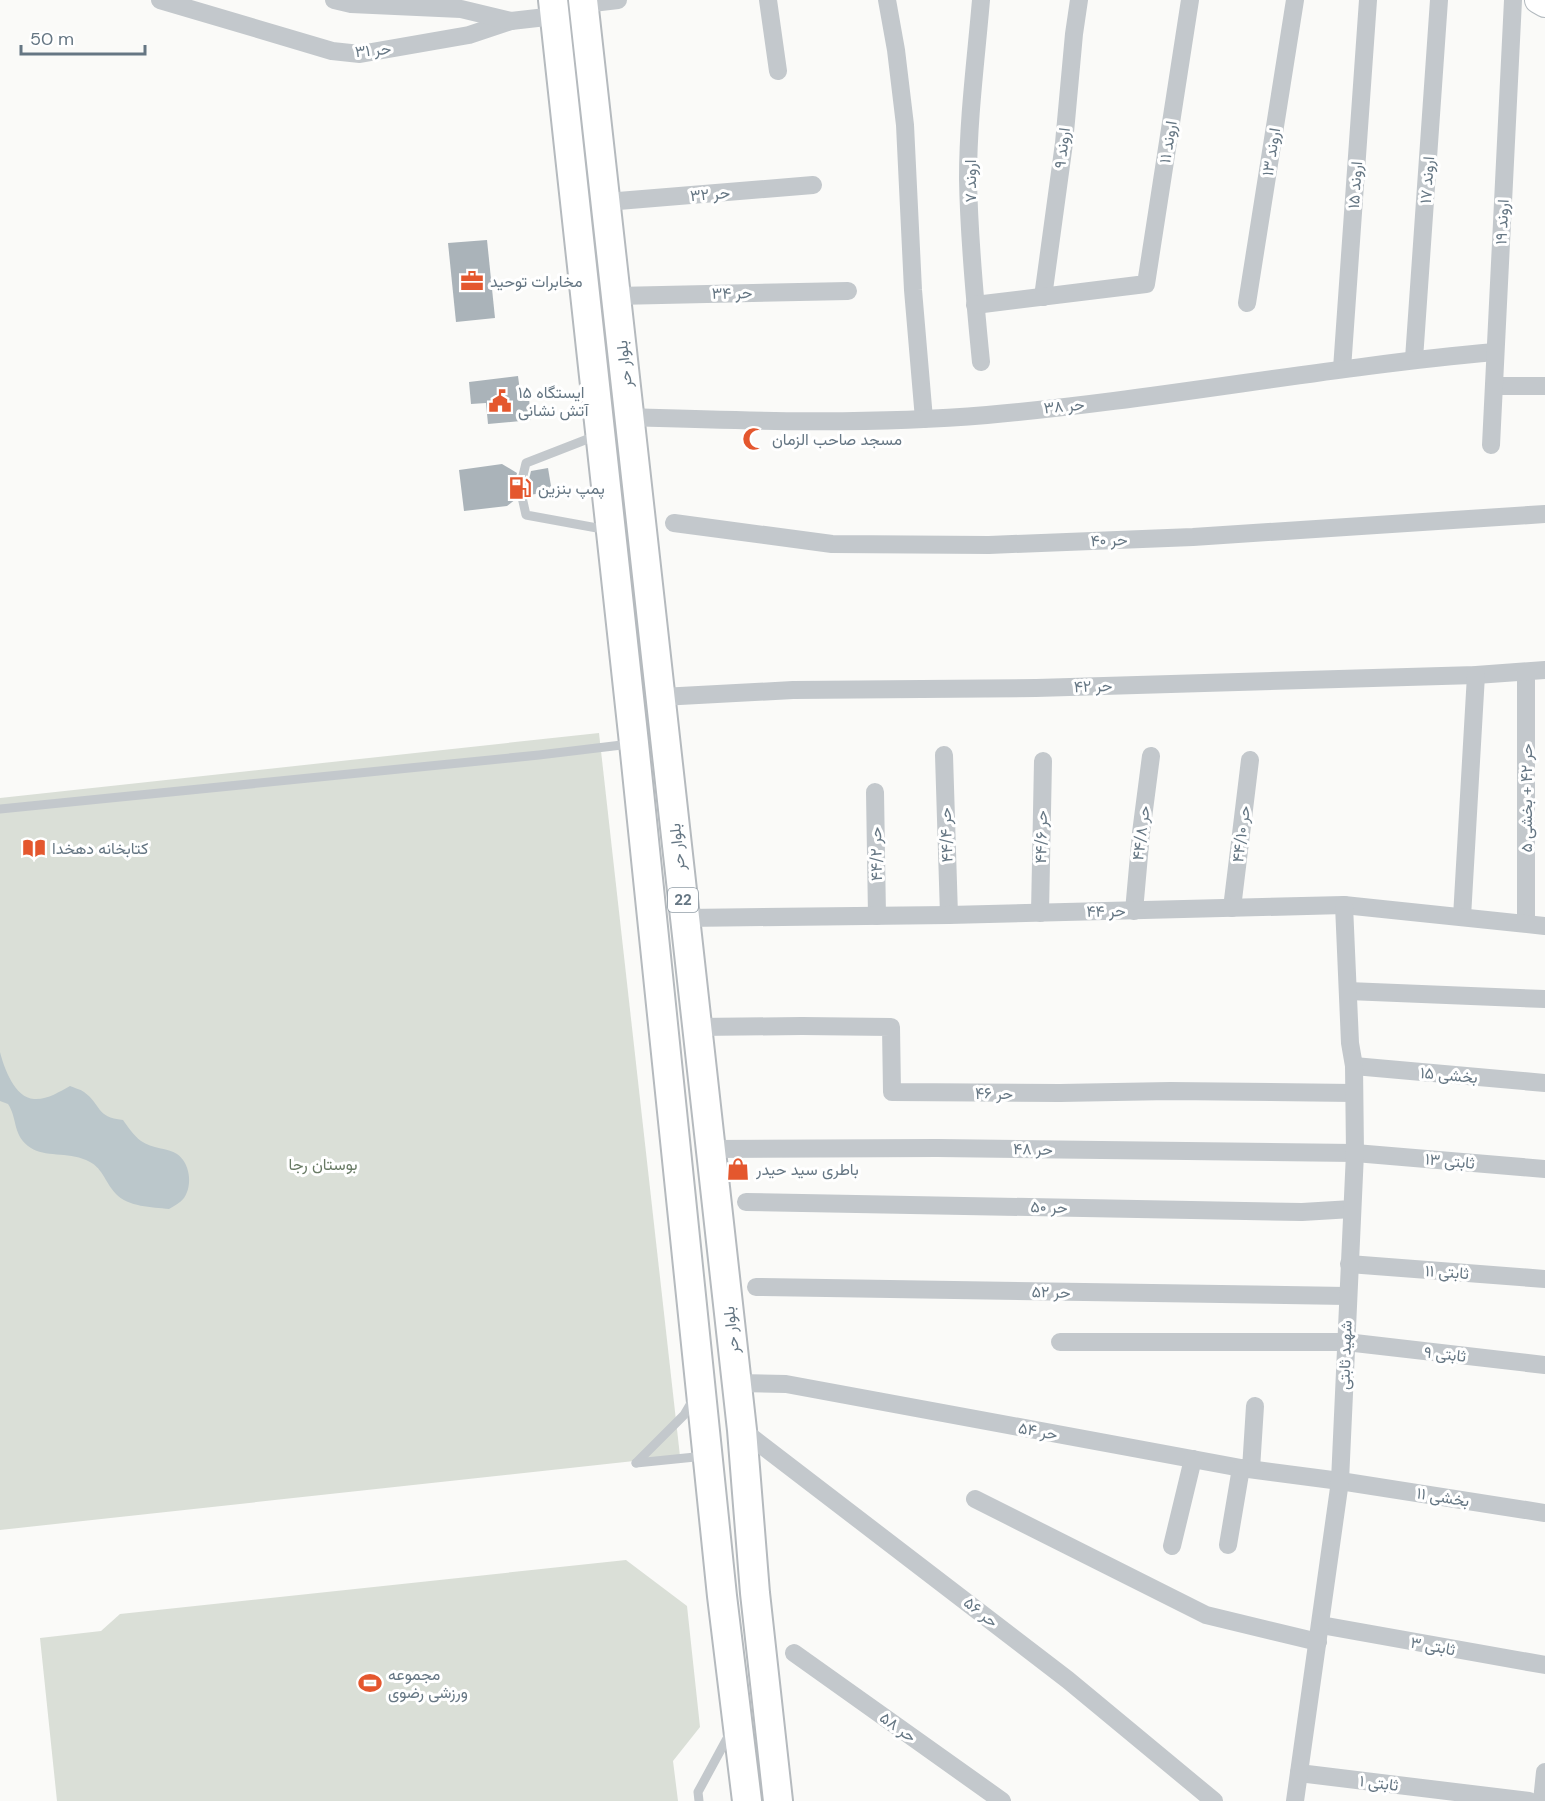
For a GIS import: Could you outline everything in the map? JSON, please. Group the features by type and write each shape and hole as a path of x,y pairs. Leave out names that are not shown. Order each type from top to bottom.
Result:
{"main road":[{"name":"بلوار حر","path":"584,2 737,1383 755,1593 778,1801"},
{"name":"بلوار حر","path":"554,8 634,743 722,1596 747,1801"},
{"path":"722,1596 755,1593"}],"street":[{"name":"حر ۳۱","path":"160,0 332,51 360,54 469,35 554,8"},
{"path":"334,0 351,4 461,9 511,21"},
{"path":"584,2 618,0"},
{"path":"768,0 778,71"},
{"path":"887,0 905,125 913,290 924,419"},
{"name":"اروند ۷","path":"981,0 972,98 968,179 975,305 981,362"},
{"name":"اروند ۹","path":"1043,297 1064,143 1079,0"},
{"name":"اروند ۱۱","path":"1043,297 1146,284 1190,0"},
{"name":"اروند ۱۳","path":"1247,303 1295,0"},
{"name":"اروند ۱۵","path":"1342,369 1368,0"},
{"name":"اروند ۱۷","path":"1414,359 1439,0"},
{"name":"اروند ۱۹","path":"1491,445 1513,0"},
{"path":"1538,0 1545,4"},
{"name":"حر ۳۲","path":"606,202 813,185"},
{"name":"حر ۳۴","path":"616,296 849,291"},
{"path":"975,305 1043,297"},
{"name":"حر ۳۸","path":"630,417 761,422 924,419 988,415 1178,393 1414,359 1495,352"},
{"path":"1494,386 1545,386"},
{"name":"حر ۴۰","path":"674,523 832,544 989,545 1193,537 1545,513"},
{"name":"حر ۴۲","path":"661,697 793,690 1036,688 1476,675 1545,670"},
{"name":"حر ۴۲ + بخشی ۵","path":"1526,672 1526,923"},
{"path":"1462,917 1476,675"},
{"name":"حر ۴۴/۴","path":"944,755 949,915"},
{"name":"حر ۴۴/۸","path":"1134,910 1151,756"},
{"name":"حر ۴۴/۱۰","path":"1232,908 1250,760"},
{"name":"حر ۴۴/۶","path":"1040,913 1043,761"},
{"name":"حر ۴۴/۲","path":"875,792 877,916"},
{"name":"حر ۴۴","path":"685,918 949,915 1344,906 1545,926"},
{"name":"شهید ثابتی","path":"1295,1801 1340,1481 1354,1153 1354,1066 1350,1043 1344,906"},
{"path":"1348,991 1545,999"},
{"name":"حر ۴۶","path":"697,1027 891,1027 892,1092 1060,1094 1170,1090 1354,1093"},
{"name":"بخشی ۱۵","path":"1354,1066 1545,1083"},
{"name":"حر ۴۸","path":"711,1149 937,1148 1354,1153"},
{"name":"ثابتی ۱۳","path":"1354,1153 1545,1169"},
{"name":"حر ۵۰","path":"747,1202 1302,1212 1352,1209"},
{"name":"ثابتی ۱۱","path":"1349,1264 1545,1279"},
{"name":"حر ۵۲","path":"756,1287 1347,1296"},
{"name":"ثابتی ۹","path":"1060,1342 1346,1342 1545,1365"},
{"name":"حر ۵۴","path":"737,1383 786,1384 1246,1469 1340,1481"},
{"path":"1228,1545 1246,1469 1255,1406"},
{"name":"حر ۵۶","path":"742,1430 1068,1680 1214,1801"},
{"path":"1172,1546 1193,1459"},
{"name":"بخشی ۱۱","path":"1340,1481 1545,1513"},
{"name":"ثابتی ۳","path":"975,1499 1206,1615 1320,1634 1545,1665"},
{"name":"حر ۵۸","path":"794,1653 1002,1801"},
{"path":"1542,1801 1545,1772"},
{"name":"ثابتی ۱","path":"1299,1773 1529,1801"}],"lane":[{"path":"600,435 526,463 520,488 526,515 611,530"},
{"path":"0,810 634,743"},
{"path":"700,1388 684,1415 636,1463 707,1455"},
{"path":"699,1801 698,1792 737,1721"}],"green space":[{"name":"بوستان رجا","path":"599,733 680,1456 0,1530 0,798"},
{"name":"مجموعه ورزشی رضوی","path":"626,1560 687,1606 700,1727 673,1761 678,1801 57,1801 40,1638 101,1631 120,1614"}],"shaded area":[{"path":"0,1052 11,1081 27,1097 44,1098 70,1086 79,1089 90,1097 103,1113 123,1120 141,1141 177,1154 185,1163 189,1175 189,1187 184,1198 169,1209 127,1202 116,1194 100,1170 92,1163 72,1156 49,1154 31,1148 18,1133 8,1104 0,1101"}],"building":[{"name":"مخابرات توحید","path":"487,240 495,318 456,322 448,243"},
{"name":"ایستگاه ۱۵ آتش نشانی","path":"518,376 521,399 529,398 531,420 488,424 486,403 471,404 469,382"},
{"path":"502,464 517,473 513,487 516,499 507,506 464,511 459,470"},
{"path":"548,468 552,492 528,495 527,488 531,471"}],"place":[{"name":"مخابرات توحید","path":"472,281"},
{"name":"ایستگاه ۱۵ آتش نشانی","path":"500,401"},
{"name":"مسجد صاحب الزمان","path":"754,439"},
{"name":"پمپ بنزین","path":"520,488"},
{"name":"کتابخانه دهخدا","path":"34,848"},
{"name":"باطری سید حیدر","path":"738,1169"},
{"name":"مجموعه ورزشی رضوی","path":"370,1683"}]}
